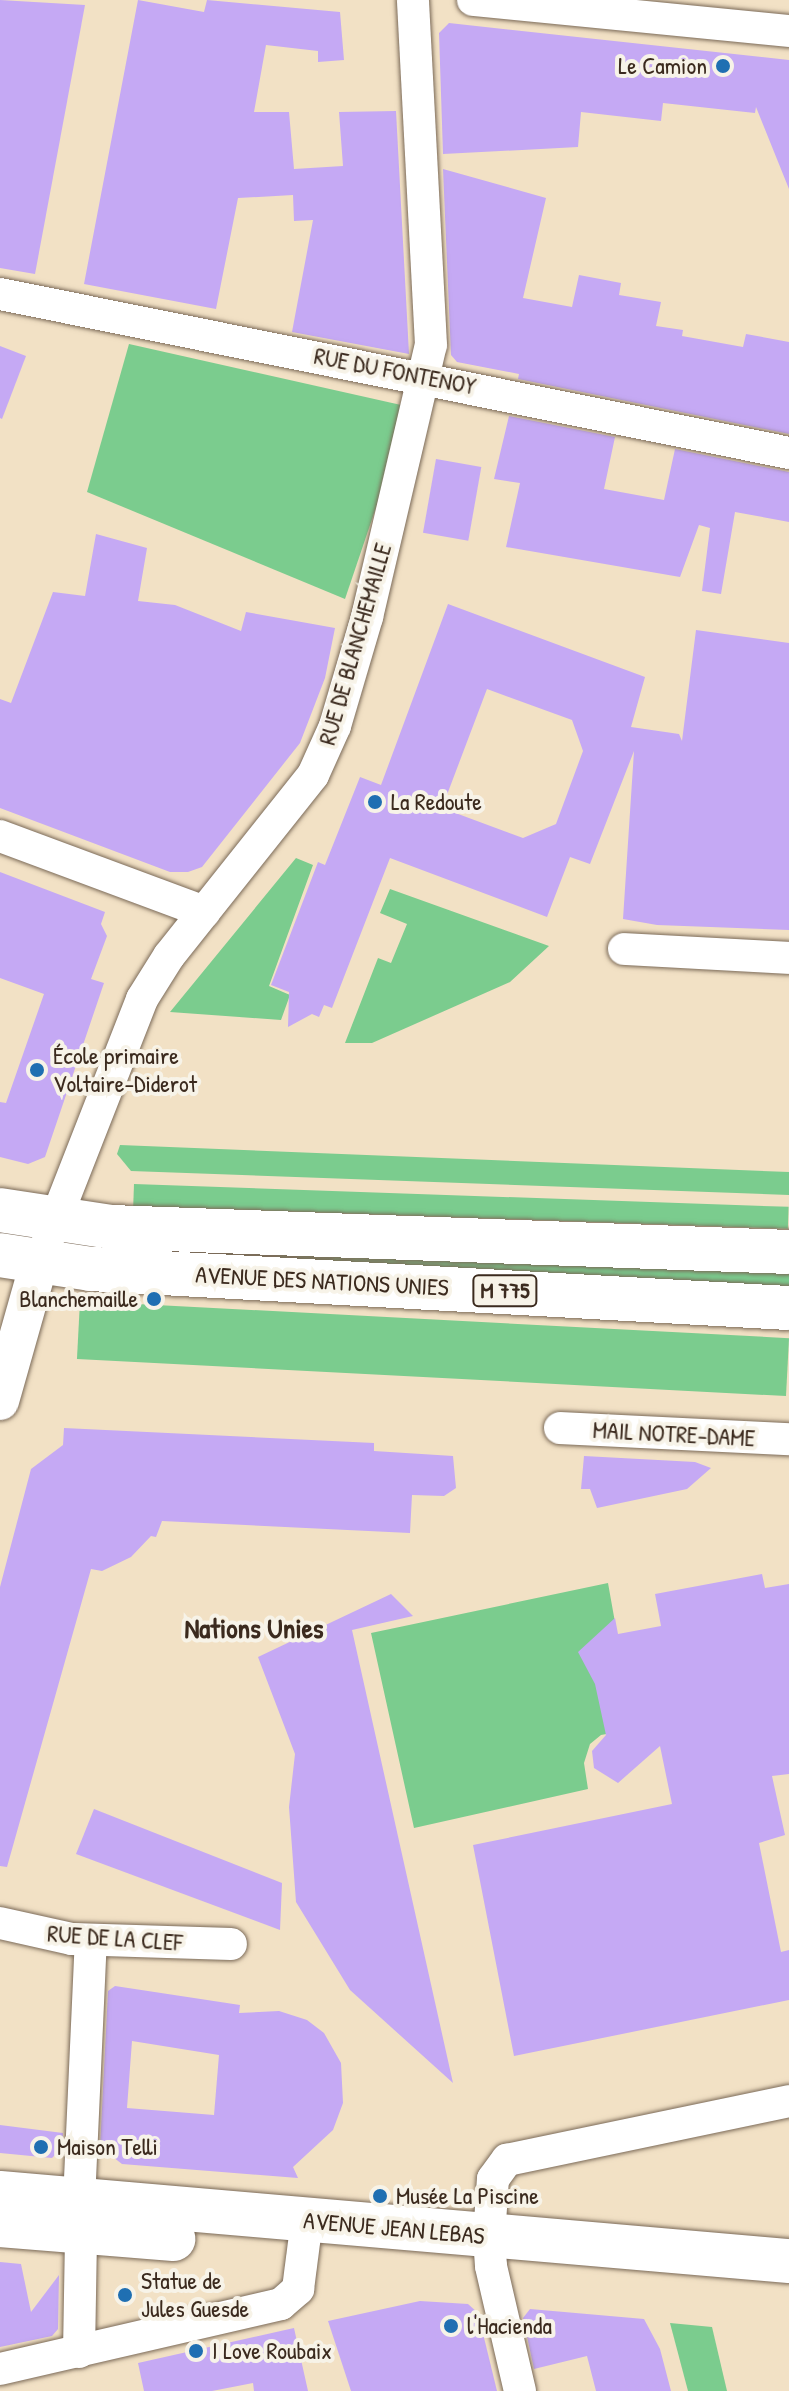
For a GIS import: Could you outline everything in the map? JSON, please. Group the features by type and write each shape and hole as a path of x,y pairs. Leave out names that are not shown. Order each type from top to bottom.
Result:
{"main road":[{"name":"AVENUE DES NATIONS UNIES","path":"0,1210 55,1221 789,1252"},
{"name":"AVENUE DES NATIONS UNIES","path":"19,1259 789,1308"},
{"name":"AVENUE JEAN LEBAS","path":"0,2193 80,2216"},
{"name":"AVENUE JEAN LEBAS","path":"0,2225 80,2216 306,2235 490,2251 789,2292"},
{"name":"AVENUE JEAN LEBAS","path":"490,2251 789,2261"}],"street":[{"name":"RUE DE BLANCHEMAILLE","path":"0,1401 19,1259 55,1221 142,999 204,912 292,806 327,747 367,617 427,377 431,345 413,0"},
{"path":"473,0 789,31"},
{"name":"RUE DU FONTENOY","path":"0,294 427,377 789,453"},
{"path":"0,836 204,912"},
{"path":"624,949 789,958"},
{"name":"MAIL NOTRE-DAME","path":"560,1428 789,1439"},
{"name":"RUE DE LA CLEF","path":"0,1923 91,1941 231,1944"},
{"path":"79,2352 80,2216 91,1941"},
{"path":"520,2391 490,2251 493,2179 517,2154 789,2101"},
{"path":"0,2369 281,2304 298,2289 306,2235"}],"green space":[{"path":"129,344 410,407 345,599 87,492"},
{"path":"296,858 313,865 269,986 290,995 281,1020 170,1012"},
{"path":"390,889 549,946 510,982 372,1043 345,1043 378,958 391,963 407,924 380,913"},
{"path":"120,1145 789,1172 789,1195 131,1171 117,1154"},
{"path":"134,1184 789,1207 788,1229 133,1206"},
{"path":"102,1240 789,1264 789,1293 94,1254"},
{"path":"80,1301 789,1338 786,1396 77,1359"},
{"path":"608,1583 634,1729 601,1735 590,1744 584,1763 588,1789 414,1828 371,1633"},
{"path":"670,2323 712,2327 727,2391 688,2391"}],"building":[{"path":"0,0 85,5 35,274 0,268"},
{"path":"138,0 204,12 207,0 340,12 344,60 318,62 318,51 266,45 254,112 289,112 294,169 343,166 339,112 396,111 409,354 292,332 313,220 294,221 293,195 238,198 216,309 84,284"},
{"path":"449,23 789,60 789,189 756,107 755,113 663,103 661,121 581,112 578,147 443,154 439,33"},
{"path":"443,169 546,198 523,298 572,307 579,275 621,283 619,295 661,302 656,326 683,330 682,336 743,347 746,334 789,342 789,434 518,379 519,374 457,362 451,355"},
{"path":"0,346 26,356 2,419 0,418"},
{"path":"509,416 615,437 604,489 664,500 675,449 789,472 789,522 735,512 721,594 702,591 710,528 699,525 680,577 506,547 520,483 494,479"},
{"path":"436,459 481,467 468,541 423,533"},
{"path":"96,534 147,548 138,601 175,605 241,631 246,612 335,628 325,678 300,743 202,867 188,872 170,872 0,808 0,699 11,703 53,592 85,596"},
{"path":"448,604 645,677 631,727 679,734 682,741 696,630 789,643 789,930 657,925 623,919 634,751 590,864 570,857 547,917 390,858 332,1008 324,1005 319,1017 312,1014 288,1027 289,992 271,985 318,862 325,865 360,777 381,785","holes":["487,689 572,720 583,751 556,824 523,838 442,808"]},
{"name":"École primaire Voltaire-Diderot","path":"0,872 105,912 101,924 107,936 91,979 104,983 45,1157 28,1164 0,1157 0,1102 6,1103 44,994 0,978"},
{"path":"64,1428 374,1443 374,1451 453,1456 456,1488 444,1496 412,1495 410,1533 162,1521 156,1537 151,1536 131,1557 102,1571 91,1569 7,1867 0,1866 0,1587 31,1469 63,1445"},
{"path":"584,1456 695,1462 711,1468 687,1489 597,1508 590,1489 581,1489"},
{"path":"762,1574 765,1588 789,1584 789,1774 772,1776 785,1835 759,1843 781,1952 789,1950 789,2000 514,2056 473,1845 672,1804 660,1746 618,1783 594,1768 592,1751 606,1735 595,1684 578,1652 615,1618 618,1634 661,1626 655,1594"},
{"path":"391,1594 413,1616 352,1630 453,2083 350,1990 296,1902 289,1807 295,1754 258,1657"},
{"path":"94,1809 282,1883 280,1930 76,1854"},
{"path":"115,1986 240,2005 239,2013 279,2011 307,2020 324,2033 341,2063 343,2103 333,2130 293,2167 298,2178 122,2164 100,2147 108,1991","holes":["132,2041 219,2055 214,2115 127,2108"]},
{"path":"0,2125 63,2133 62,2148 52,2158 0,2153"},
{"path":"0,2262 21,2264 31,2312 59,2275 58,2329 52,2336 0,2347"},
{"path":"420,2301 468,2304 478,2313 497,2391 351,2391 328,2321"},
{"path":"530,2309 644,2319 660,2349 671,2391 596,2391 587,2356 534,2369 523,2318"},
{"path":"294,2328 308,2391 254,2391 253,2383 212,2391 144,2391 138,2363"}],"place":[{"name":"Le Camion","path":"723,66"},
{"name":"La Redoute","path":"375,802"},
{"name":"École primaire Voltaire-Diderot","path":"37,1070"},
{"name":"Blanchemaille","path":"154,1299"},
{"name":"Maison Telli","path":"41,2147"},
{"name":"Musée La Piscine","path":"380,2196"},
{"name":"Statue de Jules Guesde","path":"125,2295"},
{"name":"l'Hacienda","path":"451,2326"},
{"name":"I Love Roubaix","path":"196,2351"}],"district":[{"name":"Nations Unies","path":"254,1628"}]}
